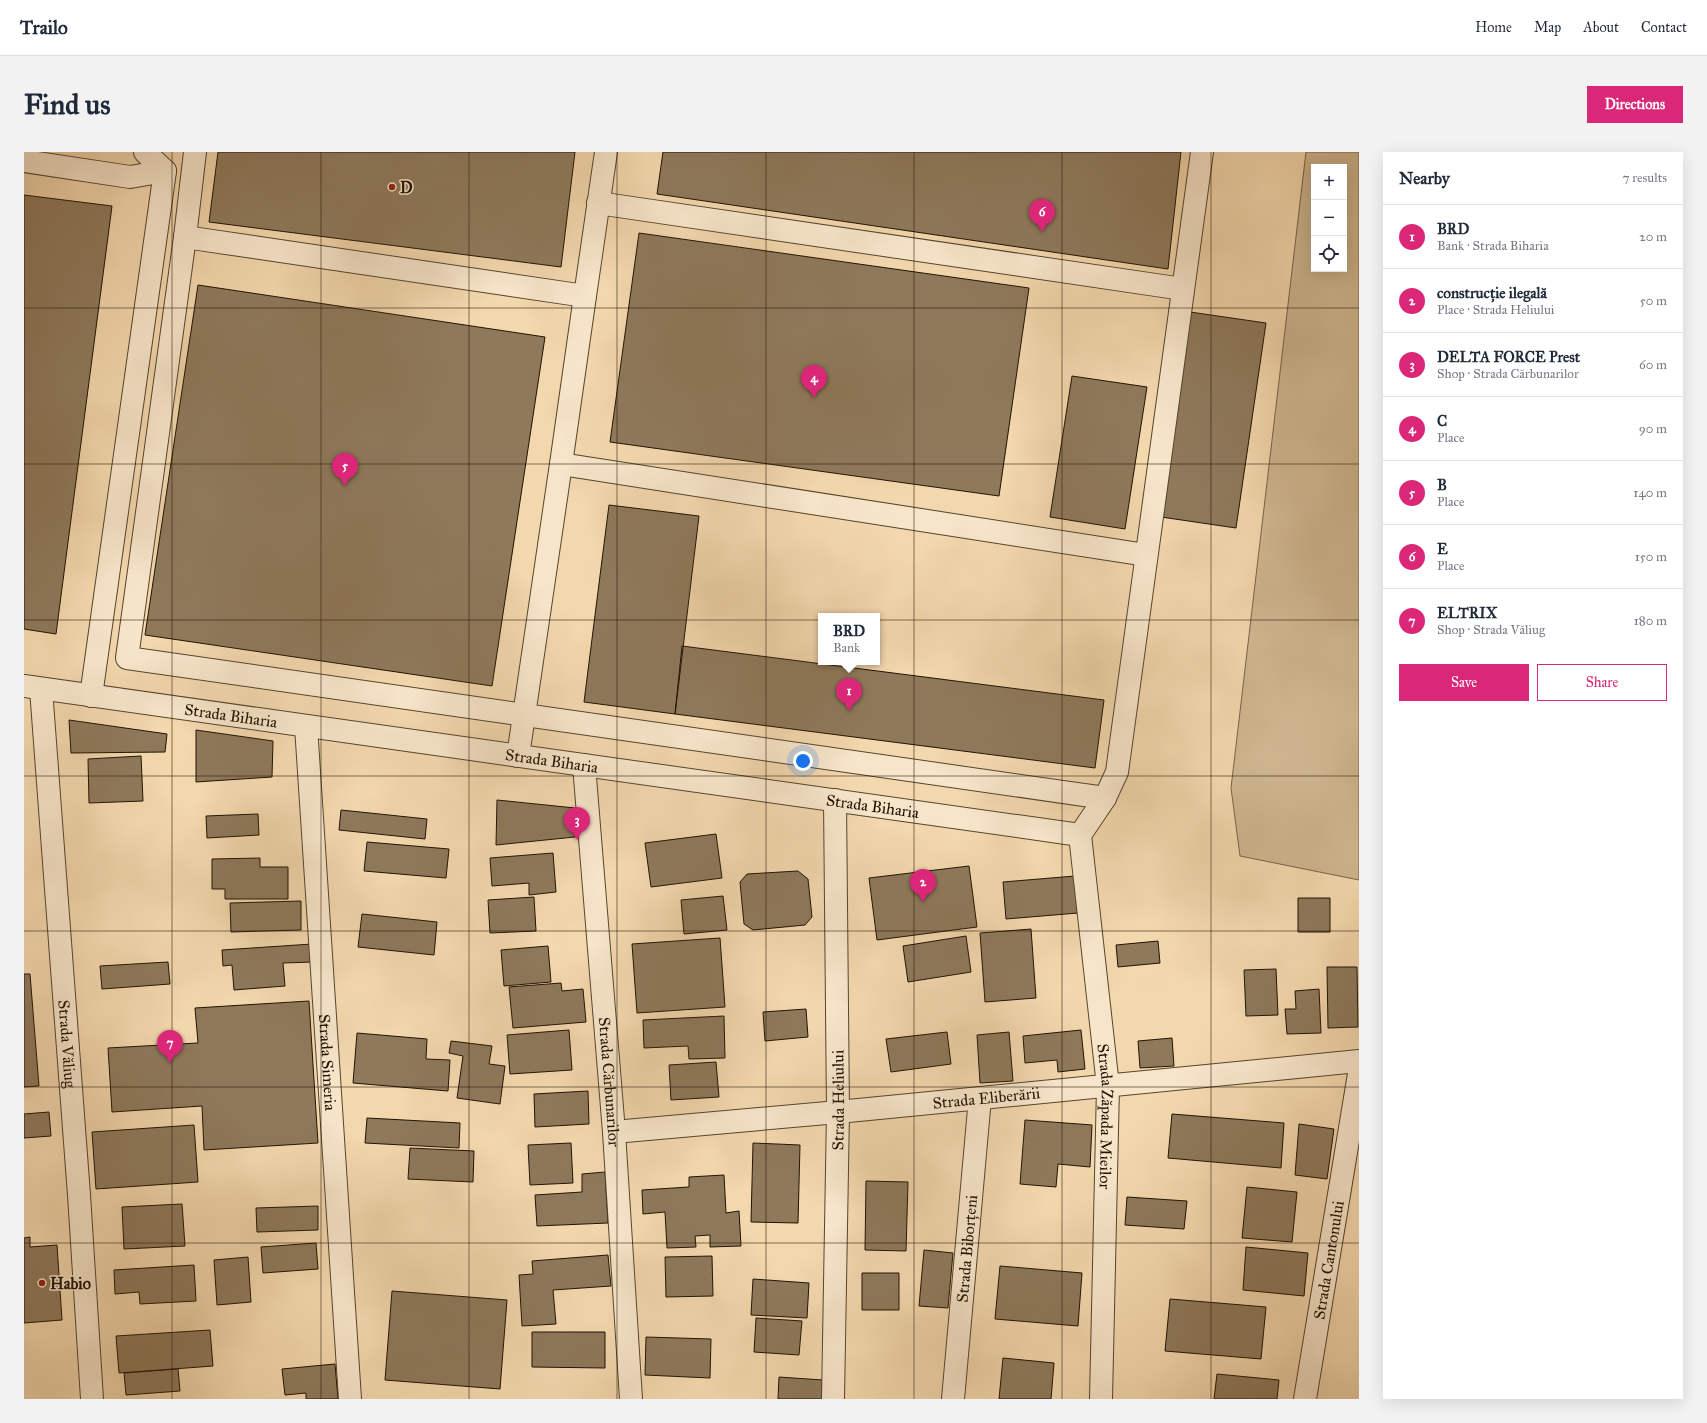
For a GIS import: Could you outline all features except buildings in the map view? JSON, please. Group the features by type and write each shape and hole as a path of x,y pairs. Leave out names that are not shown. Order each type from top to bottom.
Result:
{"street":[{"path":"145,152 165,171"},
{"path":"195,152 185,238 127,658 1105,798"},
{"path":"518,756 606,152"},
{"path":"1080,835 1105,798 1117,772 1202,152"},
{"path":"24,161 130,177 165,171"},
{"path":"91,696 165,171"},
{"path":"598,203 1183,289"},
{"path":"185,238 585,296"},
{"path":"560,464 1146,554"},
{"name":"Strada Biharia","path":"32,687 1080,835"},
{"name":"Strada Văliug","path":"32,687 79,1196 92,1399"},
{"name":"Strada Simeria","path":"306,726 350,1399"},
{"name":"Strada Cărbunarilor","path":"584,765 614,1132 631,1399"},
{"name":"Strada Heliului","path":"833,1399 838,1112 836,800"},
{"name":"Strada Zăpada Mieilor","path":"1080,835 1108,1086 1102,1399"},
{"name":"Strada Eliberării","path":"614,1132 838,1112 1359,1061"},
{"name":"Strada Cantonului","path":"1305,1399 1359,1074"},
{"name":"Strada Biborțeni","path":"953,1399 980,1098"}],"shaded area":[{"path":"1306,152 1359,152 1359,880 1240,856 1231,788"}],"place":[{"name":"D","path":"392,187"},
{"name":"E","path":"1042,232"},
{"name":"C","path":"814,398"},
{"name":"B","path":"345,486"},
{"name":"BRD","path":"849,711"},
{"name":"DELTA FORCE Prest","path":"577,840"},
{"name":"construcție ilegală","path":"923,902"},
{"name":"ELTRIX","path":"170,1063"},
{"name":"Habio","path":"42,1283"}]}
